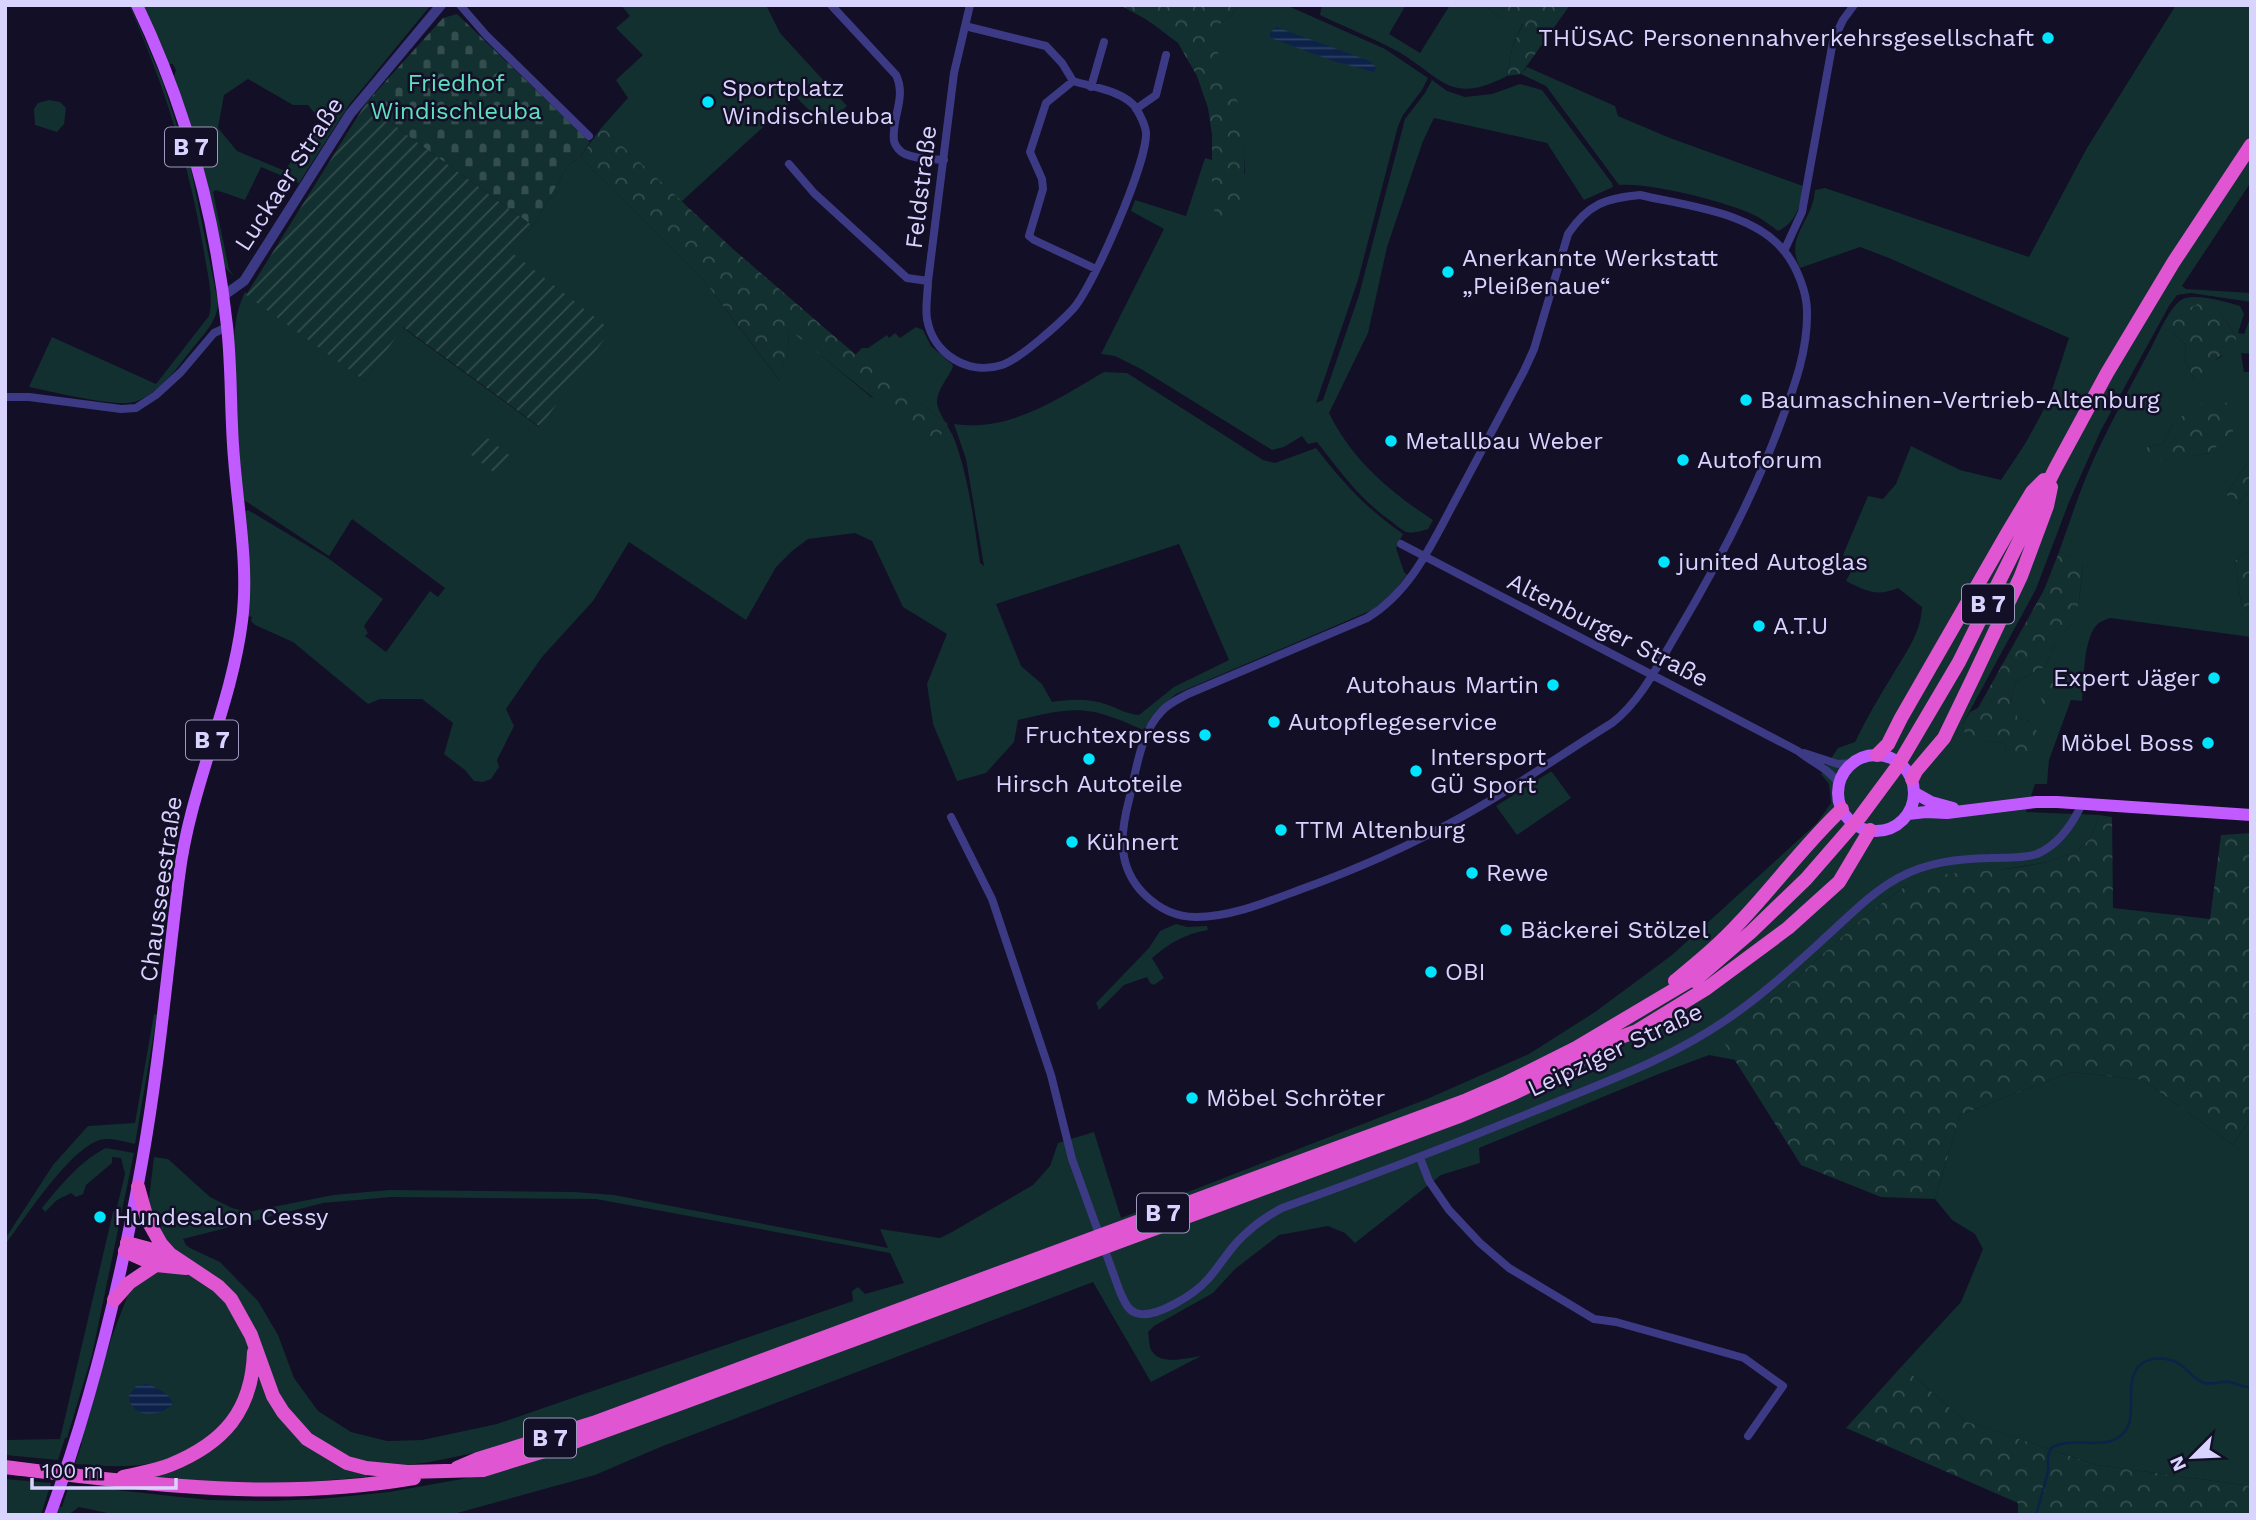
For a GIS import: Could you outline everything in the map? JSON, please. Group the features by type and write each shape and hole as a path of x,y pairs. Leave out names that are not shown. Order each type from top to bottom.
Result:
{"highway":[{"name":"B 7","path":"5,1467 190,1488 283,1490 321,1489 447,1472 483,1470 589,1437 1381,1145 1514,1093 1621,1037 1689,987 1699,975 1774,910 1838,843 1878,792 1916,737 1959,662 2106,373 2251,145"},
{"path":"1877,755 1888,744 1932,662 2032,492 2055,469"},
{"path":"1913,786 1916,771 1944,738 2012,596 2047,506 2055,469"},
{"path":"1662,996 1741,921 1816,834 1842,809"},
{"path":"1621,1037 1637,1031 1707,988 1788,928 1839,882 1870,830"},
{"name":"B 7","path":"447,1472 478,1459 546,1439 640,1406 1467,1100 1576,1048 1699,975"},
{"path":"138,1187 147,1219 161,1244 170,1254 218,1286 231,1299 251,1335 278,1404 307,1439 347,1463 366,1468 447,1472"},
{"path":"126,1247 170,1254"},
{"path":"126,1247 156,1265 191,1268"},
{"path":"114,1300 129,1283 156,1265"},
{"path":"111,1480 170,1465 212,1442 232,1423 250,1392 255,1347"}],"main road":[{"name":"B 7","path":"138,5 171,85 193,155 204,195 223,296"},
{"name":"Chausseestraße","path":"138,1187 163,1021 186,827 232,671 242,620 244,567 223,296"},
{"path":"1913,786 1908,814 1896,826 1879,831 1856,825 1842,809 1838,797 1844,772 1864,757 1877,755 1902,764 1913,786 1931,802 1964,811"},
{"path":"1908,814 1982,810 2036,802 2251,815"},
{"name":"B 7","path":"51,1512 74,1443 114,1300 138,1187"}],"street":[{"name":"Luckaer Straße","path":"223,296 244,281 350,114 441,5"},
{"path":"460,5 485,35 589,136"},
{"path":"831,5 896,75 901,84 894,142 898,148 904,154 944,160"},
{"name":"Feldstraße","path":"970,5 954,73 928,281 926,316 930,332 937,344 958,363 974,369 1004,364 1018,356 1073,309 1087,289 1096,269"},
{"path":"1784,251 1802,212 1833,41 1854,5"},
{"path":"965,26 1046,46 1062,63 1073,81 1122,97 1136,109 1146,132 1144,146 1122,216 1096,269 1028,236 1043,189 1042,179 1030,152 1046,103 1073,81"},
{"path":"1091,87 1104,42"},
{"path":"1136,109 1156,95 1166,55"},
{"path":"789,164 814,193 907,278 928,281"},
{"path":"1640,195 1746,222 1784,251 1795,268 1807,310 1797,379 1768,457 1717,566 1652,674 1621,716 1456,821 1405,846 1277,899 1214,916 1194,917 1175,914 1149,899 1132,878 1121,849 1122,831 1152,724 1162,711 1188,694 1367,618 1402,590 1425,557 1524,371 1534,349 1568,233 1578,220 1594,205 1614,197 1640,195"},
{"path":"5,397 29,397 121,409 136,408 156,395 181,372 214,333 227,327"},
{"name":"Altenburger Straße","path":"1401,544 1798,751 1832,762 1853,763"},
{"name":"Altenburger Straße","path":"1798,751 1833,775 1839,784"},
{"name":"Leipziger Straße","path":"951,817 992,899 1051,1075 1072,1159 1120,1292 1130,1309 1137,1314 1146,1315 1163,1310 1206,1282 1239,1239 1264,1218 1420,1158 1625,1073 1682,1045 1725,1021 1771,987 1880,889 1931,864 1952,860 2011,858 2039,853 2074,822 2082,804"},
{"path":"1420,1158 1429,1181 1449,1210 1509,1268 1594,1319 1616,1322 1744,1358 1783,1387 1748,1436"}],"green space":[{"path":"129,5 162,80 191,169 218,302 209,327 161,386 137,401 116,403 29,387 52,337 156,384 209,316 211,300 198,220 183,157 154,65"},
{"path":"143,5 430,6 349,105 299,183 261,167 245,200 216,190 213,192 229,269 234,276 224,267 193,138 174,76 176,70 173,64 169,64","holes":["248,79 293,105 308,105 326,128 322,134 307,136 285,171 237,151 218,128 224,95"]},
{"name":"Sportplatz Windischleuba","path":"621,5 766,5 780,33 847,106 825,126 796,97 681,202 602,127 628,98 616,80 643,55 616,28 630,16"},
{"path":"1120,5 1239,5 1229,18 1205,33 1228,73 1240,114 1244,158 1243,204 1230,214 1215,216 1212,135 1208,108 1197,76 1178,43 1149,21"},
{"path":"1239,5 1286,5 1385,49 1428,78 1398,126 1358,280 1316,403 1323,400 1359,295 1405,119 1432,80 1447,91 1465,97 1492,94 1520,84 1542,90 1612,183 1613,187 1584,200 1547,143 1434,118 1423,141 1387,247 1368,333 1329,413 1349,446 1374,474 1433,520 1428,529 1406,532 1378,511 1350,483 1317,442 1308,444 1302,436 1284,447 1272,450 1141,369 1115,356 1101,354 1164,229 1131,211 1135,200 1186,216 1205,158 1212,160 1215,207 1245,173 1243,135 1237,100 1224,66 1204,33 1229,18"},
{"path":"1322,5 1406,5 1389,34 1420,53 1450,5 1484,5 1498,16 1523,23 1513,45 1507,76 1471,89 1458,88 1446,84 1395,50 1320,15"},
{"path":"1484,5 1570,5 1521,74 1507,76 1513,45 1523,24 1498,16"},
{"path":"2176,5 2251,5 2251,182 2182,286 2186,289 2251,293 2251,302 2191,293 2177,295 2169,306 2101,430 2069,502 2036,589 1961,727 1973,742 1996,741 2004,744 2007,749 2030,721 2017,717 2010,704 2015,682 2046,666 2055,643 2055,634 2071,625 2079,601 2083,565 2059,552 2097,452 2169,313 2178,302 2189,297 2240,306 2244,314 2238,333 2244,334 2251,316 2251,354 2241,353 2244,372 2251,372 2251,458 2227,493 2238,505 2251,489 2251,549 2235,561 2241,603 2251,613 2251,637 2110,618 2096,626 2086,651 2082,701 2071,700 2049,760 2047,784 2035,784 2026,812 2099,815 2090,839 2076,852 2048,862 1907,885 1870,912 1777,995 1720,1035 1735,1060 1709,1055 1479,1148 1480,1163 1441,1175 1355,1243 1345,1233 1328,1226 1279,1235 1235,1269 1213,1293 1148,1332 1151,1350 1161,1358 1174,1360 1201,1356 1151,1382 1093,1282 658,1448 595,1475 450,1515 117,1515 79,1507 68,1515 56,1515 59,1506 62,1507 69,1485 209,1500 269,1501 389,1492 462,1479 529,1462 912,1299 542,1434 430,1462 398,1466 356,1461 302,1429 277,1394 257,1335 235,1294 167,1243 150,1214 154,1157 168,1159 210,1197 232,1208 248,1212 333,1195 390,1190 575,1192 614,1195 888,1248 880,1229 940,1238 1033,1185 1050,1166 1058,1143 1094,1132 1121,1218 1427,1099 1529,1054 1595,1012 1672,955 1817,823 1831,803 1829,784 1821,774 1838,748 1855,742 1912,643 1921,617 1922,607 1898,588 1872,592 1846,581 1854,566 1843,555 1868,496 1883,499 1896,484 1911,446 1960,470 2001,480 2048,402 2069,338 1860,247 1800,268 1795,247 1810,211 1815,190 1825,188 2029,257 2087,148","holes":["2219,311 2236,336 2221,357 2211,362 2194,379 2185,359 2186,345 2173,332","2232,417 2209,453 2151,462 2147,447 2163,444 2174,422","391,1197 596,1199 890,1253 904,1283 865,1294 858,1287 852,1291 853,1301 497,1424 422,1440 387,1441 351,1432 318,1411 294,1378 278,1335 258,1301 220,1262 190,1248 183,1239 323,1203"]},
{"name":"Friedhof Windischleuba","path":"457,14 590,142 580,157 568,166 533,226 366,103 443,18"},
{"path":"1527,67 1615,106 1618,116 1670,138 1803,186 1797,213 1778,231 1756,216 1709,199 1649,187 1619,185 1546,86 1521,74"},
{"path":"49,100 60,102 66,108 64,124 57,132 35,125 34,109 38,103"},
{"path":"366,103 533,226 511,252 611,330 540,427 403,327 365,381 246,295"},
{"path":"602,127 733,249 855,354 948,424 933,446 792,332 789,332 787,360 783,363 781,382 705,282 580,157"},
{"path":"580,157 705,282 780,381 783,363 787,359 789,331 871,397 946,423 964,470 980,563 984,566 966,459 954,424 995,423 1014,418 1051,402 1104,372 1127,373 1263,460 1275,463 1316,448 1356,495 1403,534 1396,548 1407,575 1390,596 1372,610 1176,694 1162,706 1143,730 1109,716 1082,710 1054,712 1018,720 1014,742 986,773 957,781 933,724 927,684 947,634 903,607 872,541 855,533 808,539 776,567 746,620 629,542 593,601 542,657 506,709 514,726 497,760 499,767 491,779 474,781 465,770 444,754 453,723 422,699 380,699 368,704 293,642 255,625 251,621 252,617 248,616 244,512 248,510 328,558 383,599 364,626 368,633 365,636 386,652 430,591 438,597 445,588 352,519 329,556 244,500 241,491 234,341 236,322 245,292 365,381 402,327 539,427 511,251 533,226 568,166","holes":["1179,544 1229,660 1174,687 1139,715 1094,701 1052,702 1042,684 1021,666 996,604"]},
{"path":"2198,304 2219,311 2236,336 2235,347 2212,363 2204,377 2194,379 2185,359 2186,345 2173,332 2171,324 2180,312"},
{"path":"916,327 923,330 931,346 953,367 937,398 945,422 855,355 862,348 868,348 887,335 889,338 895,333 900,338"},
{"path":"2208,402 2230,403 2237,409 2232,417 2233,432 2209,453 2156,462 2146,458 2147,447 2163,444 2174,422 2196,406"},
{"path":"485,436 514,459 500,477 470,454"},
{"path":"2251,458 2251,489 2238,505 2233,505 2229,502 2227,493"},
{"path":"2251,549 2251,613 2241,603 2235,561"},
{"path":"2059,552 2083,564 2079,601 2071,625 2055,634 2055,643 2046,666 2015,682 2010,704 2016,706 2017,717 2030,721 2038,733 2029,763 2018,764 2004,755 2007,749 2004,744 1996,741 1973,743 1961,727 1970,712 1978,708 2044,590"},
{"path":"2049,680 2056,687 2058,694 2051,710 2041,699 2039,689"},
{"path":"1550,772 1571,798 1517,835 1496,806"},
{"path":"2099,815 2112,817 2113,908 2210,919 2221,835 2251,833 2251,1117 2233,1145 2143,1080 2071,1072 1960,1115 1935,1199 1881,1197 1801,1165 1719,1035 1777,995 1870,912 1907,885 1947,874 2007,869 2048,862 2076,852 2090,839"},
{"path":"1176,924 1187,927 1207,926 1208,930 1178,940 1152,958 1164,978 1154,985 1147,977 1124,985 1099,1010 1096,1003 1149,948 1160,931"},
{"path":"154,1014 157,1015 135,1144 106,1139 85,1148 47,1187 5,1245 5,1239 53,1165 88,1126 135,1123"},
{"path":"2071,1072 2143,1080 2233,1145 2251,1117 2251,1486 2097,1465 1965,1421 1902,1366 1961,1302 1983,1249 1975,1234 1952,1220 1935,1199 1960,1115"},
{"path":"106,1148 134,1153 92,1355 67,1438 58,1460 5,1455 5,1440 60,1439 113,1212 116,1211 125,1174 121,1158 112,1157 112,1163 86,1185 83,1194 76,1197 71,1193 57,1200 45,1212 42,1208 79,1167"},
{"path":"162,1269 183,1272 202,1280 227,1303 240,1323 249,1355 239,1399 234,1410 214,1433 180,1455 142,1465 75,1464 82,1443 79,1442 112,1336 129,1292 139,1282"},
{"path":"1902,1366 1965,1421 2097,1465 2251,1486 2251,1515 2018,1515 2018,1503 1846,1428"},
{"path":"262,1378 280,1415 367,1472 367,1477 282,1484 234,1484 155,1478 154,1473 208,1450 256,1379"},
{"path":"5,1479 51,1483 41,1515 5,1515"}],"water":[{"path":"1276,27 1370,61 1376,67 1374,72 1333,61 1271,38 1269,34"},
{"path":"148,1384 166,1393 173,1403 161,1411 147,1414 134,1408 129,1395 137,1385"}],"waterway":[{"path":"2036,1515 2048,1472 2051,1448 2067,1443 2103,1443 2119,1437 2129,1422 2134,1375 2142,1363 2152,1359 2168,1360 2178,1363 2204,1383 2230,1382 2251,1387"}],"place":[{"name":"THÜSAC Personennahverkehrsgesellschaft","path":"2048,38"},
{"name":"Sportplatz Windischleuba","path":"708,102"},
{"name":"Anerkannte Werkstatt „Pleißenaue“","path":"1448,272"},
{"name":"Baumaschinen-Vertrieb-Altenburg","path":"1746,400"},
{"name":"Metallbau Weber","path":"1391,441"},
{"name":"Autoforum","path":"1683,460"},
{"name":"junited Autoglas","path":"1664,562"},
{"name":"A.T.U","path":"1759,626"},
{"name":"Expert Jäger","path":"2214,678"},
{"name":"Autohaus Martin","path":"1553,685"},
{"name":"Autopflegeservice","path":"1274,722"},
{"name":"Fruchtexpress","path":"1205,735"},
{"name":"Möbel Boss","path":"2208,743"},
{"name":"Hirsch Autoteile","path":"1089,759"},
{"name":"Intersport GÜ Sport","path":"1416,771"},
{"name":"TTM Altenburg","path":"1281,830"},
{"name":"Kühnert","path":"1072,842"},
{"name":"Rewe","path":"1472,873"},
{"name":"Bäckerei Stölzel","path":"1506,930"},
{"name":"OBI","path":"1431,972"},
{"name":"Möbel Schröter","path":"1192,1098"},
{"name":"Hundesalon Cessy","path":"100,1217"}]}
